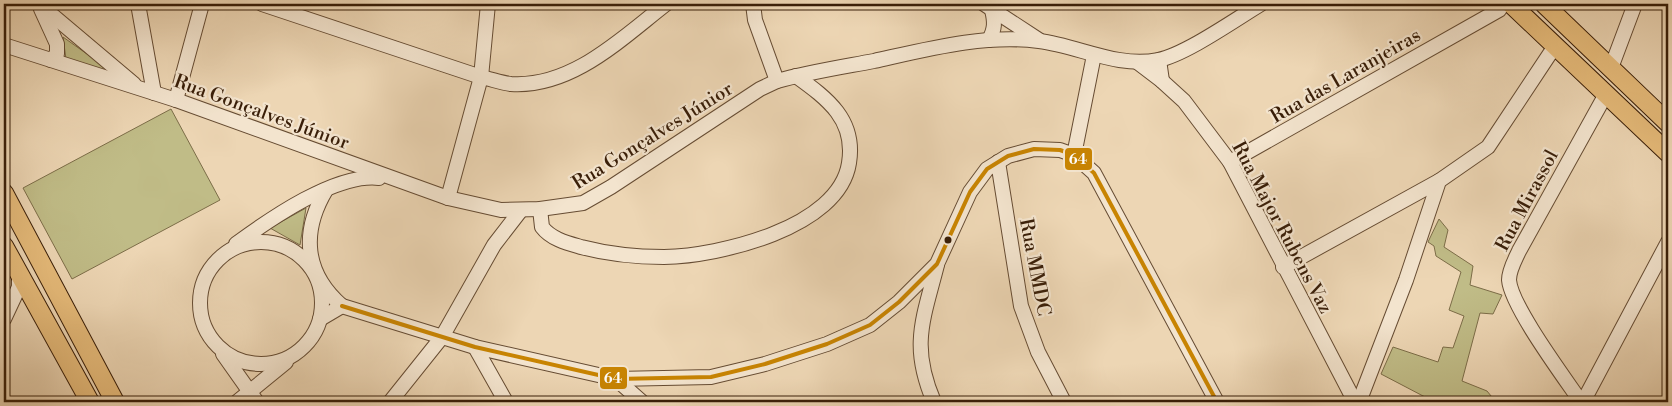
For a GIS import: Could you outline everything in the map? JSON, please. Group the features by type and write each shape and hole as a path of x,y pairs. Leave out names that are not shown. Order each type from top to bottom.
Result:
{"main road":[{"path":"1511,4 1668,153"},
{"path":"1544,4 1668,123"},
{"path":"4,193 115,402"},
{"path":"4,246 90,402"}],"street":[{"path":"39,4 57,44 57,54 52,60"},
{"path":"39,4 147,91"},
{"path":"138,4 147,91"},
{"path":"176,100 202,4"},
{"path":"262,4 481,77 510,84 533,83 572,71 611,47 666,4"},
{"path":"448,198 481,77 488,4"},
{"path":"753,4 755,20 778,81"},
{"name":"Rua Gonçalves Júnior","path":"4,45 176,100 300,143 395,180 448,198 484,208 521,210 583,203 611,187 760,89 778,81 829,69 988,40 1040,41 1094,55 1137,62 1159,60 1176,54 1261,4"},
{"name":"Rua das Laranjeiras","path":"1230,162 1499,10 1503,4"},
{"path":"1611,68 1635,4"},
{"path":"988,7 995,20 994,31 988,40"},
{"path":"988,7 1040,41"},
{"path":"1283,267 1439,181 1488,147 1555,46"},
{"path":"1074,155 1094,55"},
{"path":"1159,60 1162,81"},
{"name":"Rua Major Rubens Vaz","path":"1137,62 1184,101 1230,162 1283,267 1357,402"},
{"path":"824,96 829,69"},
{"path":"540,209 542,227 554,238 592,250 628,255 665,257 708,252 733,247 794,225 828,203 840,188 848,168 851,144 849,134 842,120 824,96 796,76"},
{"name":"Rua Mirassol","path":"1582,402 1523,314 1510,288 1509,277 1519,251 1606,94"},
{"path":"934,402 925,381 920,355 920,341 937,264 970,192 987,169 1014,154 1034,149 1060,150 1074,155 1085,163 1100,182 1217,402"},
{"name":"Rua MMDC","path":"998,162 1021,306 1038,352 1064,402"},
{"path":"254,396 210,338 200,316 200,293 208,271 224,254 269,219 300,202 326,190 362,178 395,180"},
{"path":"1357,402 1406,280 1439,181"},
{"path":"236,402 254,396 300,351 312,337 320,319 322,299 309,233 311,220 326,190"},
{"path":"390,402 442,337 494,245 521,210"},
{"path":"1582,402 1668,242"},
{"path":"224,254 246,243 276,244 294,251 304,259 330,296 342,306 475,347 616,379 711,377 765,364 827,344 870,325 937,264"},
{"path":"4,319 16,296 19,276"},
{"path":"920,281 926,288 928,302"},
{"path":"320,319 342,306"},
{"path":"210,338 227,354 248,363 272,364 300,351"},
{"path":"475,347 506,402"},
{"path":"616,379 642,402"}],"shaded area":[{"path":"63,37 118,76 66,59"},
{"path":"171,109 220,200 72,279 23,188"},
{"path":"306,208 300,245 270,228"},
{"path":"1439,219 1448,230 1444,247 1473,266 1470,285 1502,295 1493,314 1480,313 1462,381 1487,391 1496,402 1425,402 1425,397 1381,374 1393,347 1438,362 1443,347 1453,348 1464,316 1449,310 1461,272 1436,256 1434,246 1428,242"}],"transit line":[{"name":"64","path":"342,306 475,347 616,379 711,377 765,364 827,344 870,325 899,302 937,264 970,192 987,169 1008,156 1034,149 1060,150 1074,155 1094,173 1217,402"}]}
